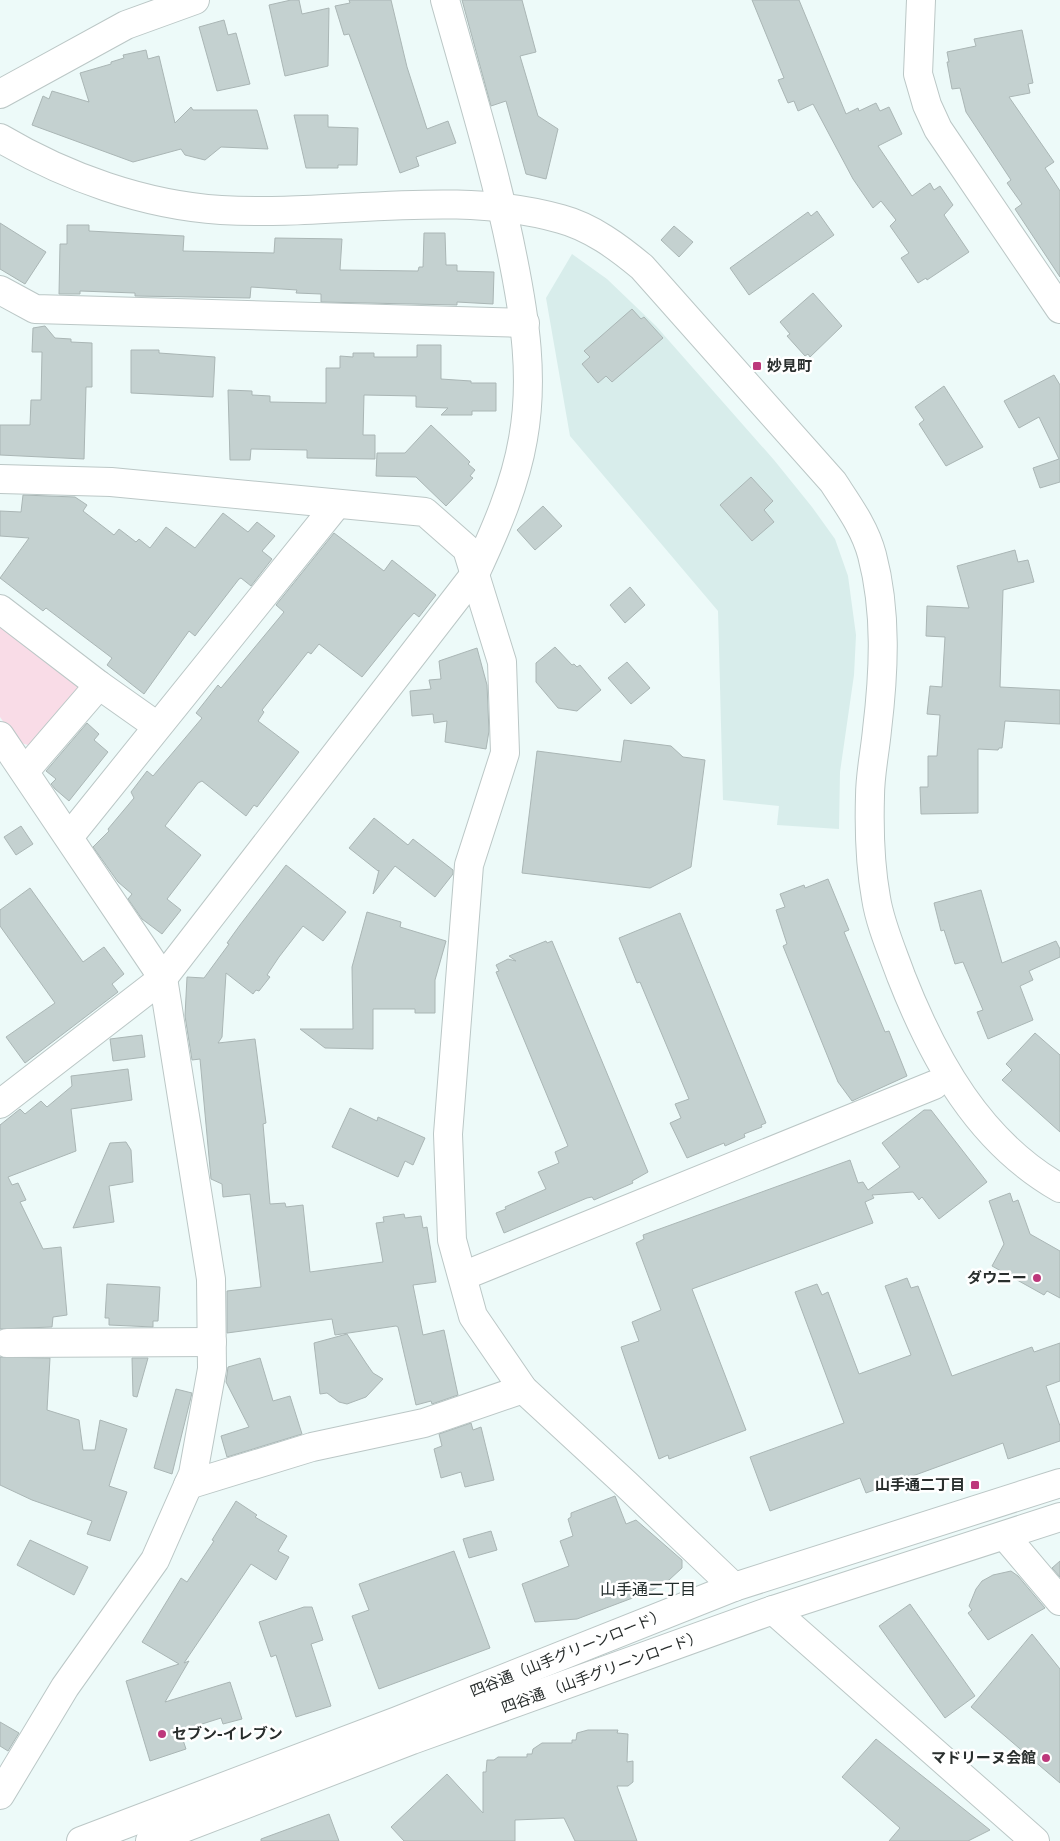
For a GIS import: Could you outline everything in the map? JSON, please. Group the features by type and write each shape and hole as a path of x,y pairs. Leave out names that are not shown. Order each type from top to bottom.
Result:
{"street":[{"path":"0,94 126,25 195,0"},
{"path":"0,1104 163,978 475,574 502,515 523,440 528,384 525,323 503,208 445,0"},
{"path":"920,0 918,74 927,105 938,129 1060,309"},
{"path":"0,138 35,159 114,189 178,204 230,210 467,205 503,208 562,219 591,232 619,248 642,267 833,482 855,516 872,554 882,604 883,662 870,794 871,851 876,900 890,948 916,1014 949,1079 988,1131 1040,1177 1060,1188"},
{"path":"0,290 35,309 525,323"},
{"path":"0,479 111,482 425,512 467,549 502,662 505,753 469,865 448,1134 452,1240 473,1316 523,1389 734,1587"},
{"path":"69,837 337,504"},
{"path":"0,609 99,685 157,726"},
{"path":"25,771 99,685"},
{"path":"0,736 163,978 211,1279 212,1342 212,1370 193,1474 155,1560 65,1687 0,1795"},
{"path":"463,1276 934,1085"},
{"path":"7,1343 212,1342"},
{"path":"188,1485 312,1446 424,1423 523,1389"},
{"name":"四谷通（山手グリーンロード）","path":"82,1841 397,1721 734,1587 1060,1483"},
{"name":"四谷通 （山手グリーンロード）","path":"150,1841 412,1740 773,1610 1060,1517"},
{"path":"1005,1536 1060,1602"},
{"path":"773,1610 1029,1840"}],"shaded area":[{"path":"572,254 607,279 656,326 774,460 835,539 848,576 856,635 854,675 840,772 839,829 777,825 779,806 723,800 718,611 570,436 546,298"},
{"path":"0,622 88,685 38,738 28,745 17,742 0,717"}],"building":[{"path":"299,0 302,14 329,8 328,66 285,76 269,5"},
{"path":"349,0 391,0 407,67 427,129 448,121 456,143 416,157 419,166 400,173 349,34 344,35 335,6 350,3"},
{"path":"462,0 522,0 536,52 520,56 538,116 558,129 546,179 526,174 506,101 491,106"},
{"path":"752,0 799,0 846,114 858,108 859,111 876,103 880,111 889,107 902,134 878,146 912,196 930,183 934,190 940,186 953,205 944,215 969,252 927,280 926,278 918,283 901,258 909,253 890,226 896,220 881,201 873,208 853,179 813,104 798,111 794,101 788,103 778,80 784,78"},
{"path":"224,20 228,35 236,33 250,84 217,91 199,27"},
{"path":"1022,30 1033,83 1028,84 1030,93 1009,97 1054,162 1045,168 1060,191 1060,277 1015,209 1022,204 1007,183 1011,180 966,112 960,88 952,89 947,62 949,62 947,52 976,46 974,39"},
{"path":"146,50 148,59 159,56 175,123 191,107 193,110 257,110 268,149 221,147 205,160 185,155 181,149 133,162 32,125 43,96 49,99 52,91 89,102 80,73 111,64 111,62 124,58 123,55"},
{"path":"294,115 328,115 328,127 358,128 357,165 338,165 338,168 306,168"},
{"path":"817,211 834,235 749,295 730,268 808,212 811,216"},
{"path":"0,223 46,252 25,284 0,269"},
{"path":"67,225 89,225 89,231 184,236 183,251 274,253 275,238 342,239 340,270 418,271 419,267 423,267 424,233 445,233 446,265 457,265 457,271 494,272 493,304 457,302 457,305 321,302 321,294 296,293 297,290 251,287 250,298 135,296 135,293 80,291 80,294 59,294 60,244 67,244"},
{"path":"674,226 693,242 679,257 661,240"},
{"path":"813,293 842,326 810,357 808,354 805,356 787,336 790,334 780,322"},
{"path":"632,309 641,319 644,317 663,338 612,382 606,376 598,383 582,364 590,357 584,351"},
{"path":"45,326 55,338 71,339 71,342 92,343 92,387 86,387 84,459 0,455 0,425 30,425 31,400 41,400 42,352 32,352 33,328"},
{"path":"417,345 441,345 441,379 471,381 471,383 496,383 496,411 472,411 472,415 441,415 448,408 416,407 416,396 364,395 363,435 375,435 375,459 307,458 307,450 251,449 250,460 230,460 228,390 252,391 252,395 270,396 270,402 326,403 326,368 340,368 340,356 353,357 353,353 374,353 374,357 417,357"},
{"path":"131,350 159,350 159,353 215,357 213,397 131,393"},
{"path":"1054,375 1060,385 1060,482 1040,488 1033,468 1059,459 1039,417 1019,428 1004,401"},
{"path":"944,386 983,447 946,466 919,424 924,420 915,407"},
{"path":"431,425 470,462 468,464 475,470 470,476 473,478 446,506 416,477 376,476 377,453 405,453"},
{"path":"751,477 773,501 764,510 774,522 752,541 720,505"},
{"path":"23,495 75,497 87,505 83,511 114,535 119,529 136,542 139,539 150,548 166,527 195,548 223,513 248,532 257,522 275,536 262,551 272,559 251,586 241,578 239,579 195,636 189,631 144,694 107,665 112,658 46,608 43,611 0,578 29,538 0,536 0,511 21,512"},
{"path":"543,506 562,526 535,550 517,530"},
{"path":"334,533 384,571 392,560 436,595 419,617 414,613 362,677 319,644 311,654 308,652 262,710 264,712 258,721 299,752 257,807 254,805 246,816 202,781 198,783 165,826 201,855 167,899 181,910 162,934 142,919 128,899 132,894 118,882 93,847 109,831 108,829 134,798 131,792 147,771 153,776 202,718 196,713 218,685 221,688 284,612 276,605"},
{"path":"1015,550 1018,562 1028,560 1034,582 1003,590 1000,687 1060,690 1060,724 1005,721 1002,748 998,750 978,749 978,813 921,814 920,787 928,787 928,756 937,756 940,715 927,714 930,686 942,687 945,637 926,636 927,606 969,608 957,566"},
{"path":"630,587 645,605 625,623 610,605"},
{"path":"555,647 572,665 574,664 577,667 580,665 601,690 577,711 558,708 536,682 536,663"},
{"path":"477,648 487,685 489,731 486,749 445,742 447,721 434,723 433,714 412,716 410,691 431,689 429,680 441,679 439,661"},
{"path":"627,662 650,688 631,704 608,678"},
{"path":"87,723 99,734 94,740 108,752 69,801 51,784 56,779 46,771"},
{"path":"624,740 671,746 683,757 705,760 691,867 650,888 522,873 537,751 621,762"},
{"path":"374,818 408,845 413,839 453,870 453,874 435,897 395,866 373,894 379,870 349,848"},
{"path":"21,826 33,844 16,855 4,837"},
{"path":"286,865 346,912 323,941 303,926 279,957 267,975 270,977 259,991 256,990 253,994 226,973 222,1037 218,1043 255,1039 266,1123 263,1124 270,1204 285,1203 286,1207 303,1205 310,1272 383,1262 376,1223 384,1222 383,1217 404,1214 405,1218 421,1216 423,1228 427,1227 436,1282 413,1285 423,1335 444,1330 458,1395 432,1404 431,1401 416,1405 398,1327 396,1326 335,1335 332,1319 227,1333 227,1291 261,1287 250,1194 223,1197 222,1184 211,1179 200,1059 192,1060 185,1016 187,977 204,978 229,944 227,943 240,925"},
{"path":"828,879 849,930 844,932 885,1032 889,1031 907,1076 852,1101 838,1082 783,946 787,944 776,910 785,907 780,894 804,885 805,888"},
{"path":"30,888 83,962 104,947 124,974 112,984 118,992 25,1063 6,1037 55,1003 0,926 0,910"},
{"path":"981,890 1002,963 1056,941 1060,949 1060,957 1029,971 1033,980 1020,986 1033,1020 988,1039 977,1012 983,1010 963,962 955,964 944,930 941,931 934,903"},
{"path":"367,912 401,922 400,927 446,941 435,980 435,1013 415,1013 415,1009 373,1009 373,1049 325,1048 300,1029 353,1029 352,967"},
{"path":"680,913 766,1123 761,1125 762,1127 744,1134 745,1137 725,1146 724,1143 687,1158 670,1123 681,1118 675,1104 689,1099 640,982 637,983 619,938"},
{"path":"546,941 547,943 552,941 648,1172 632,1181 633,1183 594,1200 592,1197 587,1198 504,1233 496,1213 506,1209 505,1207 546,1189 538,1172 559,1163 555,1152 568,1146 496,972 499,971 496,965 508,959 516,961 509,956"},
{"path":"1035,1033 1060,1055 1060,1132 1002,1080 1012,1070 1006,1064"},
{"path":"142,1035 145,1057 113,1061 110,1039"},
{"path":"128,1069 132,1100 71,1109 76,1151 8,1177 12,1185 18,1183 26,1200 20,1202 43,1249 61,1247 67,1315 53,1317 52,1327 0,1329 0,1125 20,1109 25,1114 41,1101 47,1107 72,1086 71,1076"},
{"path":"350,1108 377,1121 378,1117 425,1138 413,1165 405,1161 398,1177 332,1147"},
{"path":"924,1110 931,1110 987,1182 939,1219 922,1197 919,1200 913,1192 872,1195 874,1198 865,1202 873,1223 692,1289 746,1430 669,1459 668,1455 659,1459 621,1347 639,1341 632,1322 661,1310 636,1243 644,1239 643,1235 850,1160 858,1183 863,1182 868,1190 900,1167 882,1143"},
{"path":"126,1142 131,1150 133,1182 109,1186 114,1222 73,1228 110,1143"},
{"name":"ダウニー","path":"1010,1193 1013,1202 1018,1200 1030,1234 1060,1251 1060,1298 1047,1291 1044,1295 992,1266 1004,1244 989,1201"},
{"path":"907,1278 911,1288 918,1286 952,1376 1032,1347 1034,1352 1060,1343 1060,1381 1046,1386 1060,1426 1060,1441 1008,1459 1003,1443 866,1493 860,1478 770,1511 750,1457 844,1423 795,1292 817,1284 822,1295 828,1292 859,1374 911,1355 885,1286"},
{"path":"107,1284 160,1287 158,1321 153,1321 153,1327 109,1325 109,1318 105,1318"},
{"path":"347,1334 373,1373 383,1379 366,1397 347,1404 339,1402 327,1393 320,1394 314,1343"},
{"path":"0,1357 50,1358 47,1410 79,1420 83,1450 95,1450 100,1420 127,1429 109,1486 127,1492 110,1541 87,1534 92,1521 32,1500 0,1485"},
{"path":"132,1358 148,1358 137,1397 133,1396"},
{"path":"260,1358 273,1401 290,1396 302,1434 227,1457 221,1436 249,1427 226,1382 228,1367"},
{"path":"176,1389 192,1393 172,1474 154,1468"},
{"path":"471,1423 473,1430 481,1427 494,1480 465,1487 461,1472 441,1478 434,1449 442,1446 439,1434"},
{"path":"615,1496 626,1524 636,1520 682,1560 682,1568 669,1580 651,1591 577,1619 535,1622 522,1584 569,1566 560,1541 573,1536 568,1519 571,1517 571,1513"},
{"path":"236,1501 257,1515 255,1517 287,1536 278,1551 289,1557 276,1580 251,1564 184,1663 189,1661 165,1702 230,1682 242,1719 223,1724 221,1718 180,1731 186,1749 150,1761 126,1681 179,1664 142,1642 181,1578 187,1582 214,1541 212,1540"},
{"path":"491,1531 497,1550 469,1558 463,1539"},
{"path":"30,1540 88,1567 74,1595 17,1565"},
{"path":"454,1551 490,1648 379,1689 352,1616 369,1610 359,1584"},
{"path":"1060,1561 1060,1577 1052,1568"},
{"path":"1011,1571 1018,1576 1045,1608 988,1640 968,1613 972,1610 969,1606 976,1589 982,1581 993,1575"},
{"path":"910,1604 975,1696 945,1718 879,1626"},
{"path":"304,1607 312,1607 323,1640 311,1644 331,1706 296,1717 276,1655 271,1657 259,1622"},
{"path":"1032,1634 1060,1669 1060,1783 971,1707"},
{"path":"0,1722 19,1733 8,1751 0,1746"},
{"path":"588,1730 618,1730 617,1733 628,1734 627,1762 633,1761 633,1782 628,1786 617,1786 637,1841 575,1841 564,1818 515,1820 515,1841 404,1841 391,1827 447,1774 483,1813 483,1772 486,1772 487,1760 494,1760 498,1757 527,1757 527,1754 532,1754 533,1749 542,1743 572,1743 572,1740 576,1740 577,1733"},
{"path":"876,1739 990,1830 968,1841 889,1841 900,1828 842,1777"},
{"path":"329,1814 339,1841 261,1841 261,1839"}],"place":[{"name":"妙見町","path":"757,366"},
{"name":"ダウニー","path":"1037,1278"},
{"name":"山手通二丁目","path":"975,1485"},
{"name":"セブン-イレブン","path":"162,1734"},
{"name":"マドリーヌ会館","path":"1046,1758"}],"district":[{"name":"山手通二丁目","path":"648,1589"}]}
